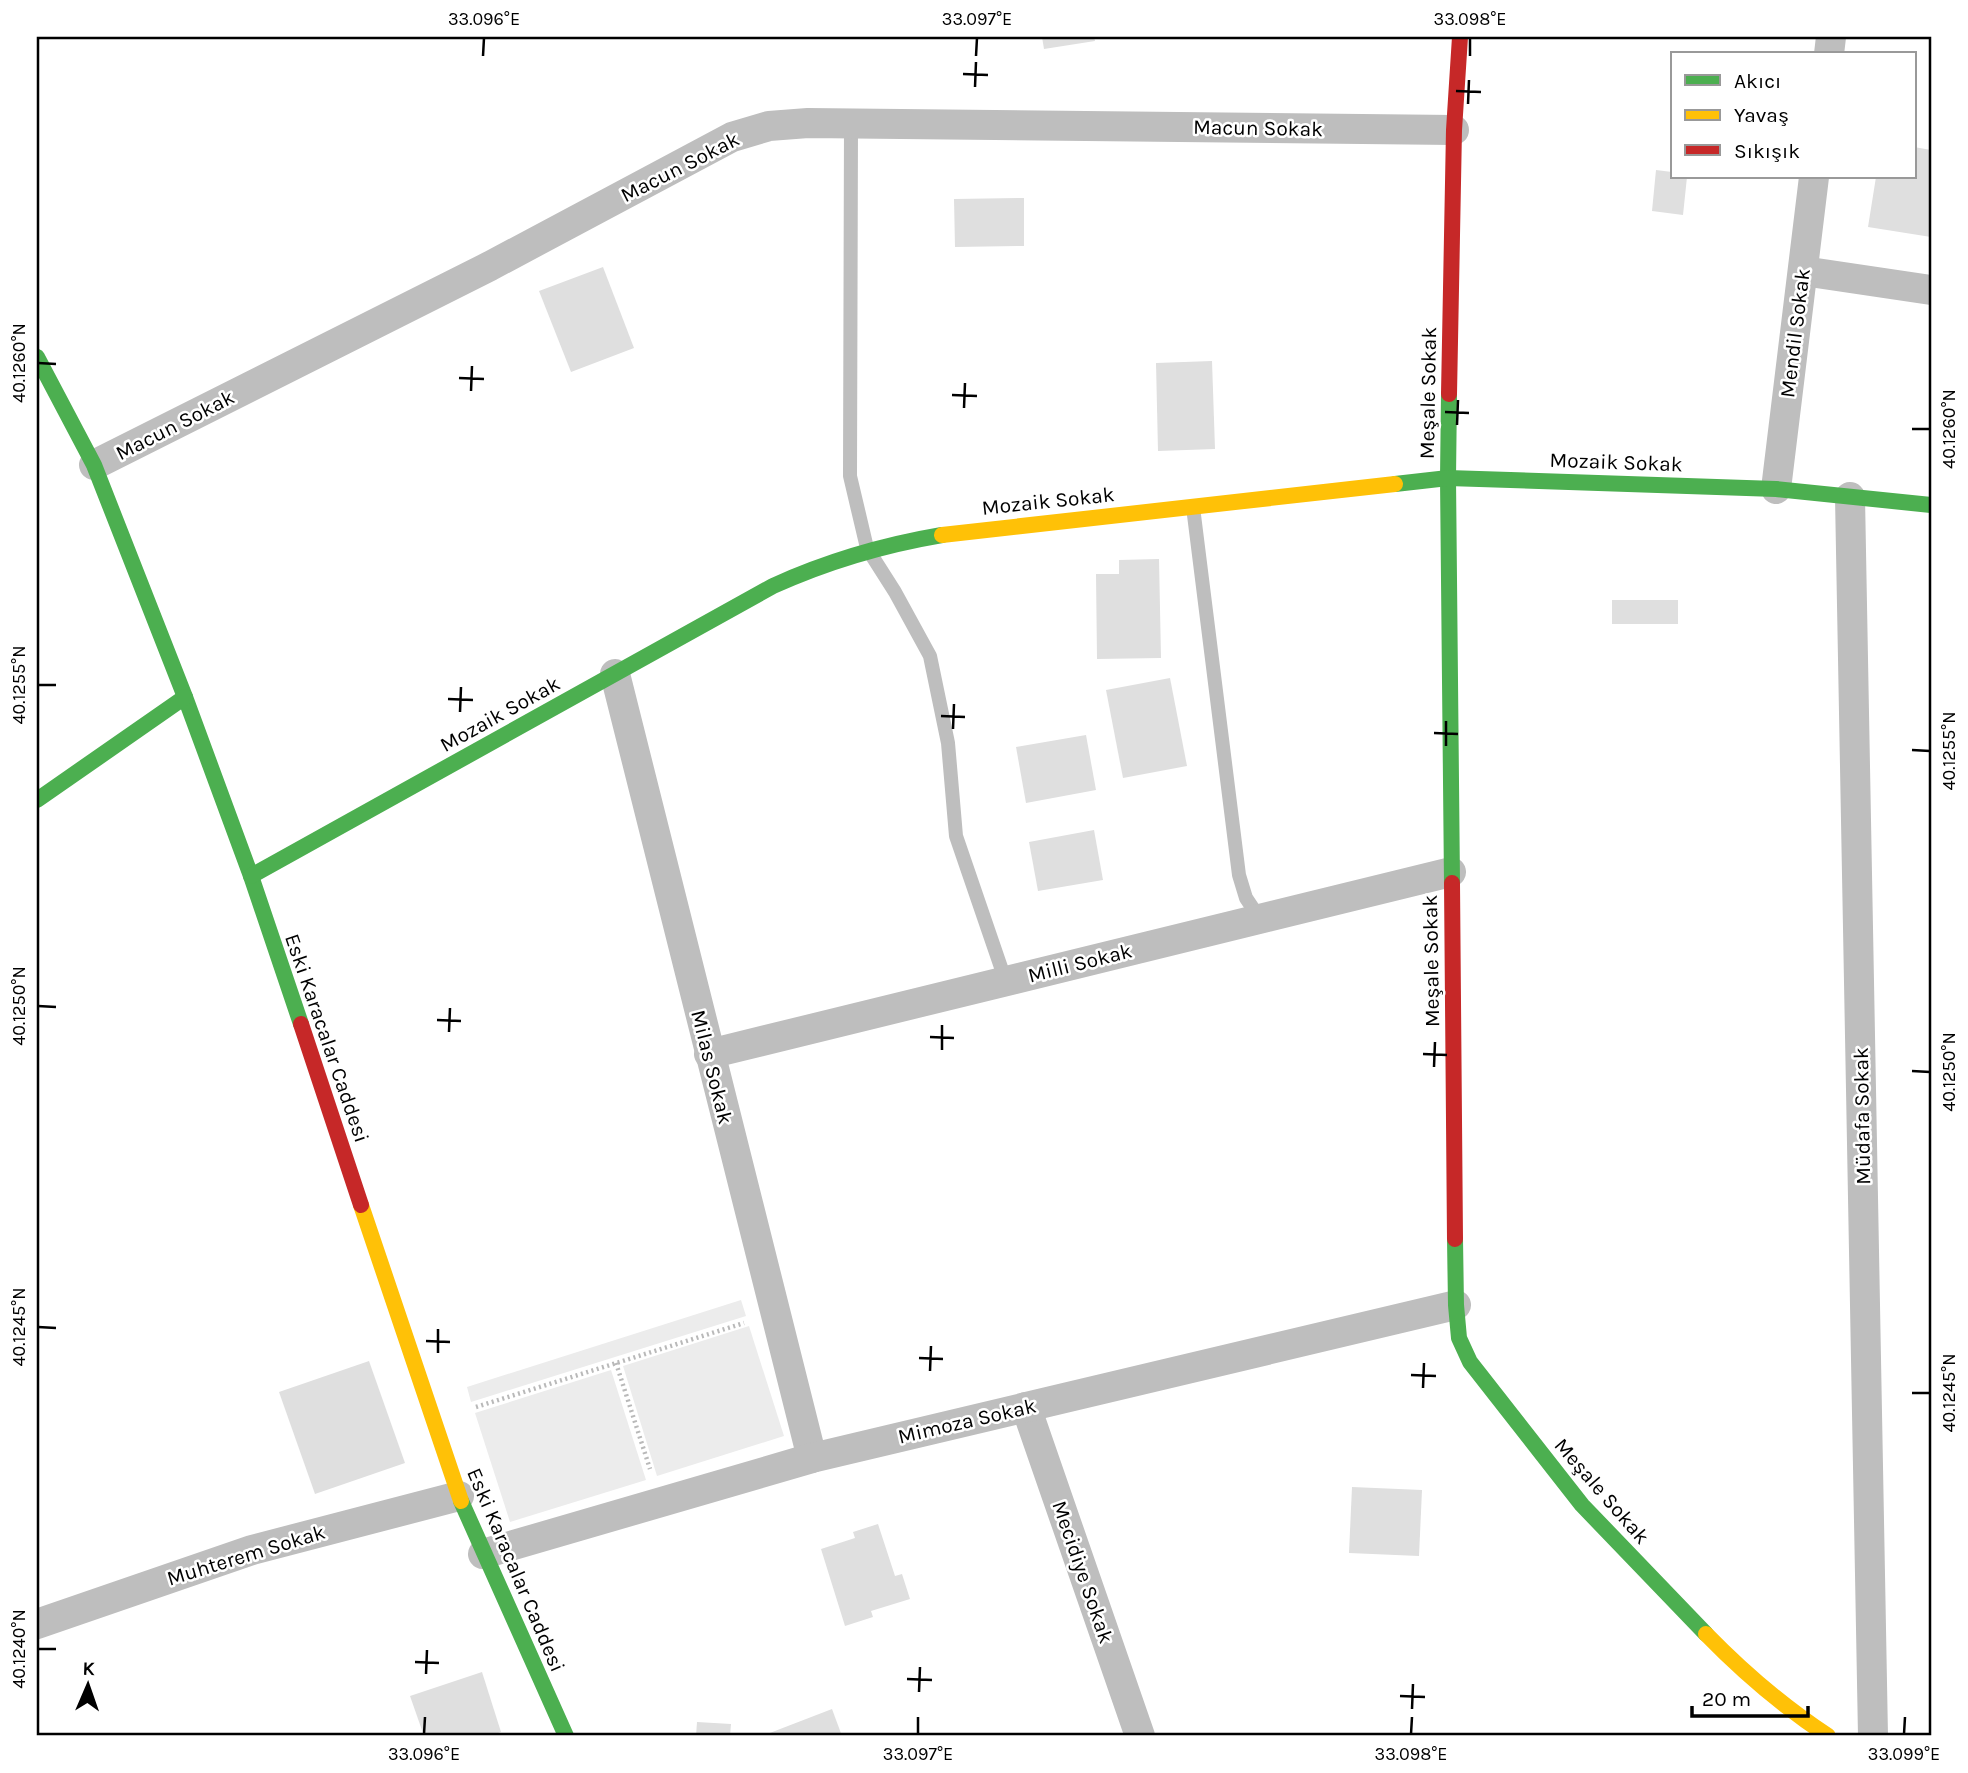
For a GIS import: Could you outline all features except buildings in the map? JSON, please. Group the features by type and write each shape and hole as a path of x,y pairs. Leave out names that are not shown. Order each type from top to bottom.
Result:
{"street":[{"name":"Meşale Sokak","path":"1460,37 1454,130 1448,478 1456,1305 1459,1338 1470,1363 1582,1504 1730,1660 1796,1715 1828,1736"},
{"name":"Macun Sokak","path":"94,465 490,266 732,137 769,126 808,123 1454,130"},
{"name":"Mendil Sokak","path":"1776,489 1814,178"},
{"path":"1803,271 1931,290"},
{"name":"Eski Karacalar Caddesi","path":"37,357 94,465 185,697 251,876 459,1496 566,1736"},
{"name":"Mozaik Sokak","path":"251,876 773,586 813,566 867,548 973,530 1448,478 1776,489 1931,505"},
{"name":"Müdafa Sokak","path":"1850,496 1873,1736"},
{"name":"Milas Sokak","path":"615,674 812,1458"},
{"path":"37,800 185,697"},
{"name":"Milli Sokak","path":"709,1054 1451,872"},
{"name":"Mimoza Sokak","path":"483,1554 812,1458 1456,1305"},
{"name":"Mecidiye Sokak","path":"1026,1407 1140,1736"},
{"name":"Muhterem Sokak","path":"37,1624 252,1550 459,1496"}],"lane":[{"path":"851,124 850,476 867,548 930,656 948,743 957,835 1006,982"},
{"path":"1193,506 1239,875 1246,898 1261,919"}],"path":[{"path":"476,1407 745,1322"},
{"path":"616,1363 660,1503"}],"shaded area":[{"path":"741,1300 746,1316 471,1402 467,1387"},
{"path":"749,1326 784,1436 657,1476 623,1366"},
{"path":"611,1370 646,1480 510,1522 475,1413"}],"traffic: fast":[{"path":"37,357 94,465 185,697 251,876 301,1024"},
{"path":"1449,394 1452,883"},
{"path":"1395,484 1448,478 1776,489 1931,505"},
{"path":"251,876 773,586 856,555 942,535"},
{"path":"37,800 185,697"},
{"path":"1455,1239 1459,1338 1470,1362 1582,1505 1706,1634"},
{"path":"461,1501 566,1736"}],"traffic: slow":[{"path":"942,535 1395,484"},
{"path":"361,1205 461,1501"},
{"path":"1706,1634 1764,1688 1828,1736"}],"traffic: jam":[{"path":"1449,394 1454,130 1460,37"},
{"path":"1452,883 1455,1239"},
{"path":"301,1024 361,1205"}]}
